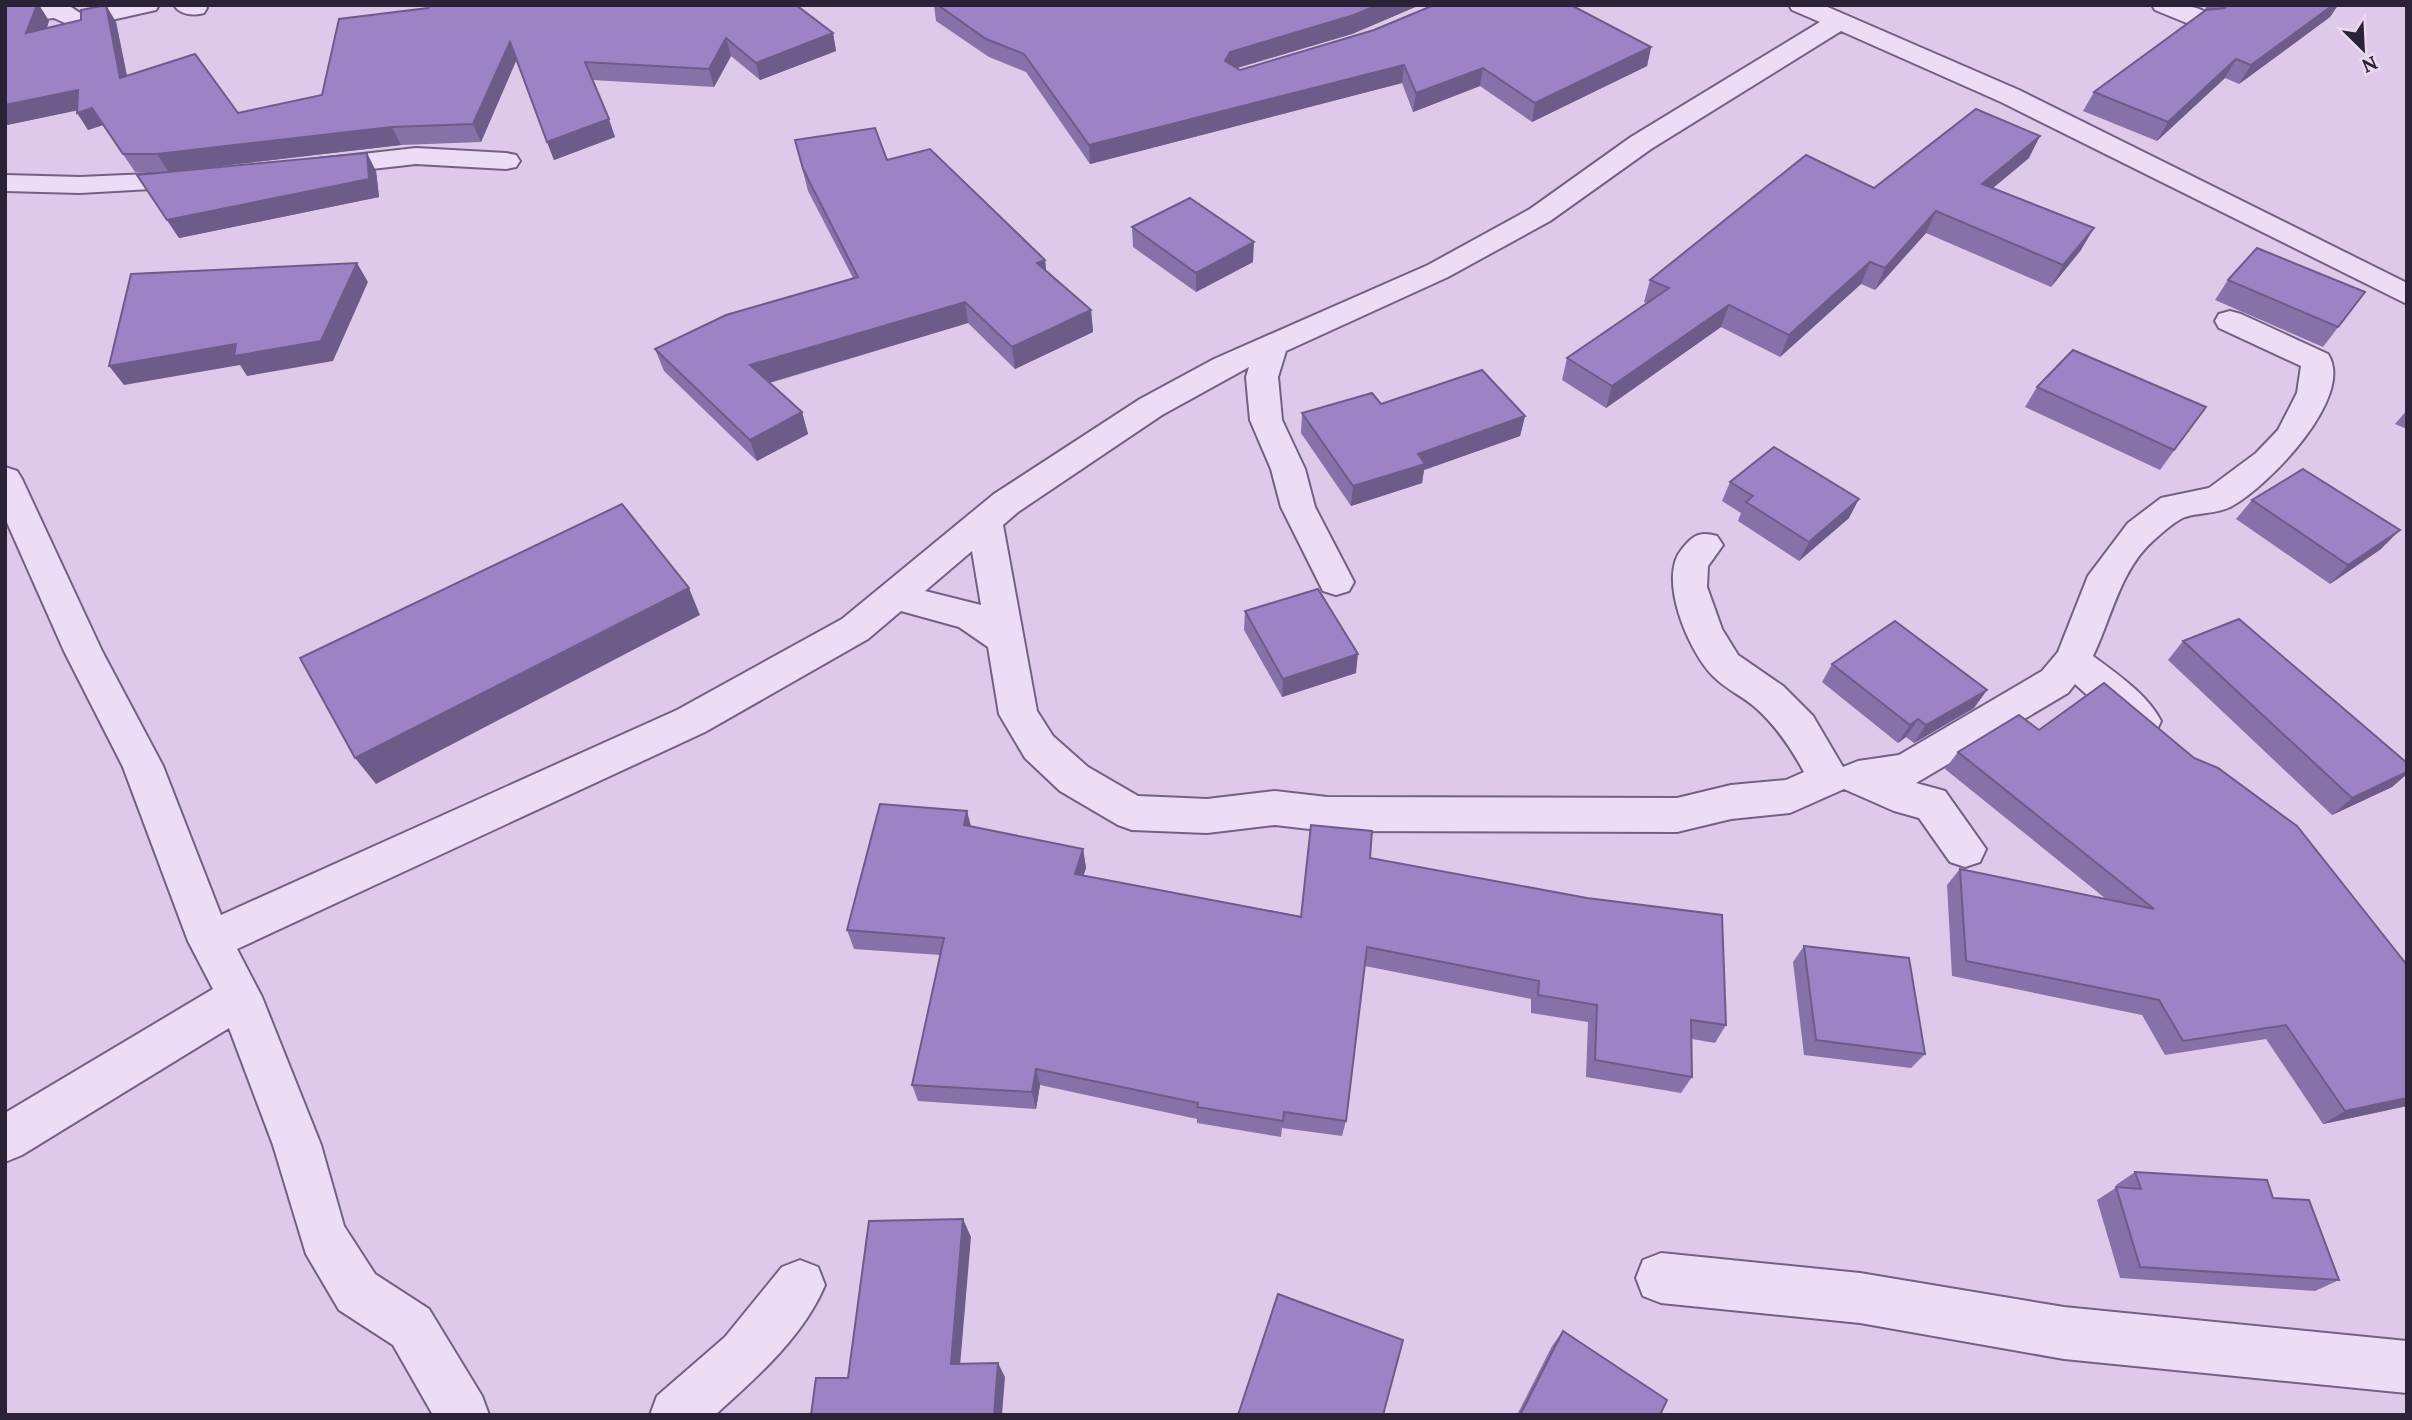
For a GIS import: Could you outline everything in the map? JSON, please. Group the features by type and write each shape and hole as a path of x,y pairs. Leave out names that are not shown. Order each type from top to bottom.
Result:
{"street":[{"path":"5,16 59,10 76,21 147,5"},
{"path":"1801,5 1930,58 2113,145 2407,295"},
{"path":"2164,5 2203,21"},
{"path":"210,942 691,721 855,629 1006,503 1151,407 1225,366 1438,271 1540,215 1642,143 1699,109 1751,73 1839,22"},
{"path":"292,169 416,156 506,161"},
{"path":"5,183 169,183 224,177"},
{"path":"985,522 1018,714 1039,747 1074,779 1132,813 1208,816 1275,808 1327,814 1677,815 1731,802 1790,796 1844,778 1907,770 2055,682 2072,661 2085,634 2101,586 2140,532 2173,507 2219,498 2268,461 2291,436 2313,393 2317,361 2230,321"},
{"path":"1272,346 1262,377 1266,420 1288,469 1298,507 1336,582"},
{"path":"5,479 83,651 143,766 210,942 240,997 297,1145 323,1237 357,1292 411,1327 463,1415"},
{"path":"1705,545 1690,563 1689,587 1705,633 1725,665 1769,697 1844,778 1908,799 1931,803 1965,849"},
{"path":"899,594 920,604 970,615 1007,642"},
{"path":"2072,661 2173,745"},
{"path":"5,1139 240,997"},
{"path":"1661,1278 1860,1298 2064,1333 2407,1367"},
{"path":"676,1415 743,1355 800,1285"}],"building":[{"path":"37,5 26,33 81,20 81,10 106,5 120,78 195,54 238,113 322,95 339,19 428,8 430,5 796,5 833,33 756,63 726,38 709,69 585,62 609,119 547,142 510,42 473,124 392,127 157,154 123,154 92,108 77,113 78,90 5,105 5,6"},
{"path":"938,5 1377,5 1354,15 1230,52 1225,61 1240,70 1374,30 1434,5 1571,5 1651,47 1535,103 1483,68 1416,93 1404,65 1089,145 1024,54 986,39"},
{"path":"2226,5 2333,5 2251,65 2236,59 2168,122 2094,92 2206,10 2225,8"},
{"path":"1976,109 2040,136 1982,184 2094,228 2063,265 1936,211 1885,268 1870,262 1789,335 1729,305 1612,386 1567,358 1669,288 1650,280 1806,155 1874,188"},
{"path":"875,128 887,160 930,149 1045,260 1037,263 1091,310 1012,347 965,302 750,365 802,412 750,440 655,349 726,315 858,277 803,169 795,140"},
{"path":"367,153 369,179 167,220 137,175"},
{"path":"1190,198 1254,242 1196,273 1132,227"},
{"path":"2257,248 2365,292 2338,327 2228,280"},
{"path":"357,263 321,341 234,356 236,344 109,366 131,274"},
{"path":"2073,350 2206,407 2174,450 2037,387"},
{"path":"1482,370 1525,416 1418,454 1425,464 1353,486 1302,413 1372,393 1381,404"},
{"path":"1774,447 1859,499 1809,542 1746,502 1753,496 1730,482"},
{"path":"2303,469 2400,530 2348,565 2252,500"},
{"path":"622,504 689,588 355,758 300,658"},
{"path":"1318,589 1358,654 1283,679 1245,611"},
{"path":"2239,619 2407,763 2407,772 2352,798 2183,641"},
{"path":"1895,621 1987,690 1926,725 1918,719 1910,725 1832,664"},
{"path":"2104,683 2194,758 2218,768 2297,826 2407,965 2407,1098 2345,1111 2286,1025 2183,1041 2159,1000 1966,961 1960,869 2154,909 1958,752 2019,715 2039,730"},
{"path":"880,804 967,811 964,825 1083,849 1075,874 1301,917 1311,825 1372,831 1370,858 1587,898 1722,915 1726,1025 1691,1020 1692,1077 1595,1060 1597,1005 1538,995 1539,981 1367,947 1346,1121 1284,1112 1283,1121 1197,1107 1198,1103 1036,1069 1032,1092 912,1085 944,938 847,930"},
{"path":"1804,946 1909,958 1925,1054 1816,1040"},
{"path":"2135,1172 2267,1180 2273,1198 2309,1200 2339,1280 2140,1267 2116,1187 2141,1189"},
{"path":"963,1219 951,1364 998,1363 994,1415 811,1415 816,1378 848,1378 869,1221"},
{"path":"1278,1294 1403,1340 1383,1415 1238,1415"},
{"path":"1563,1331 1667,1400 1660,1415 1520,1415"}]}
